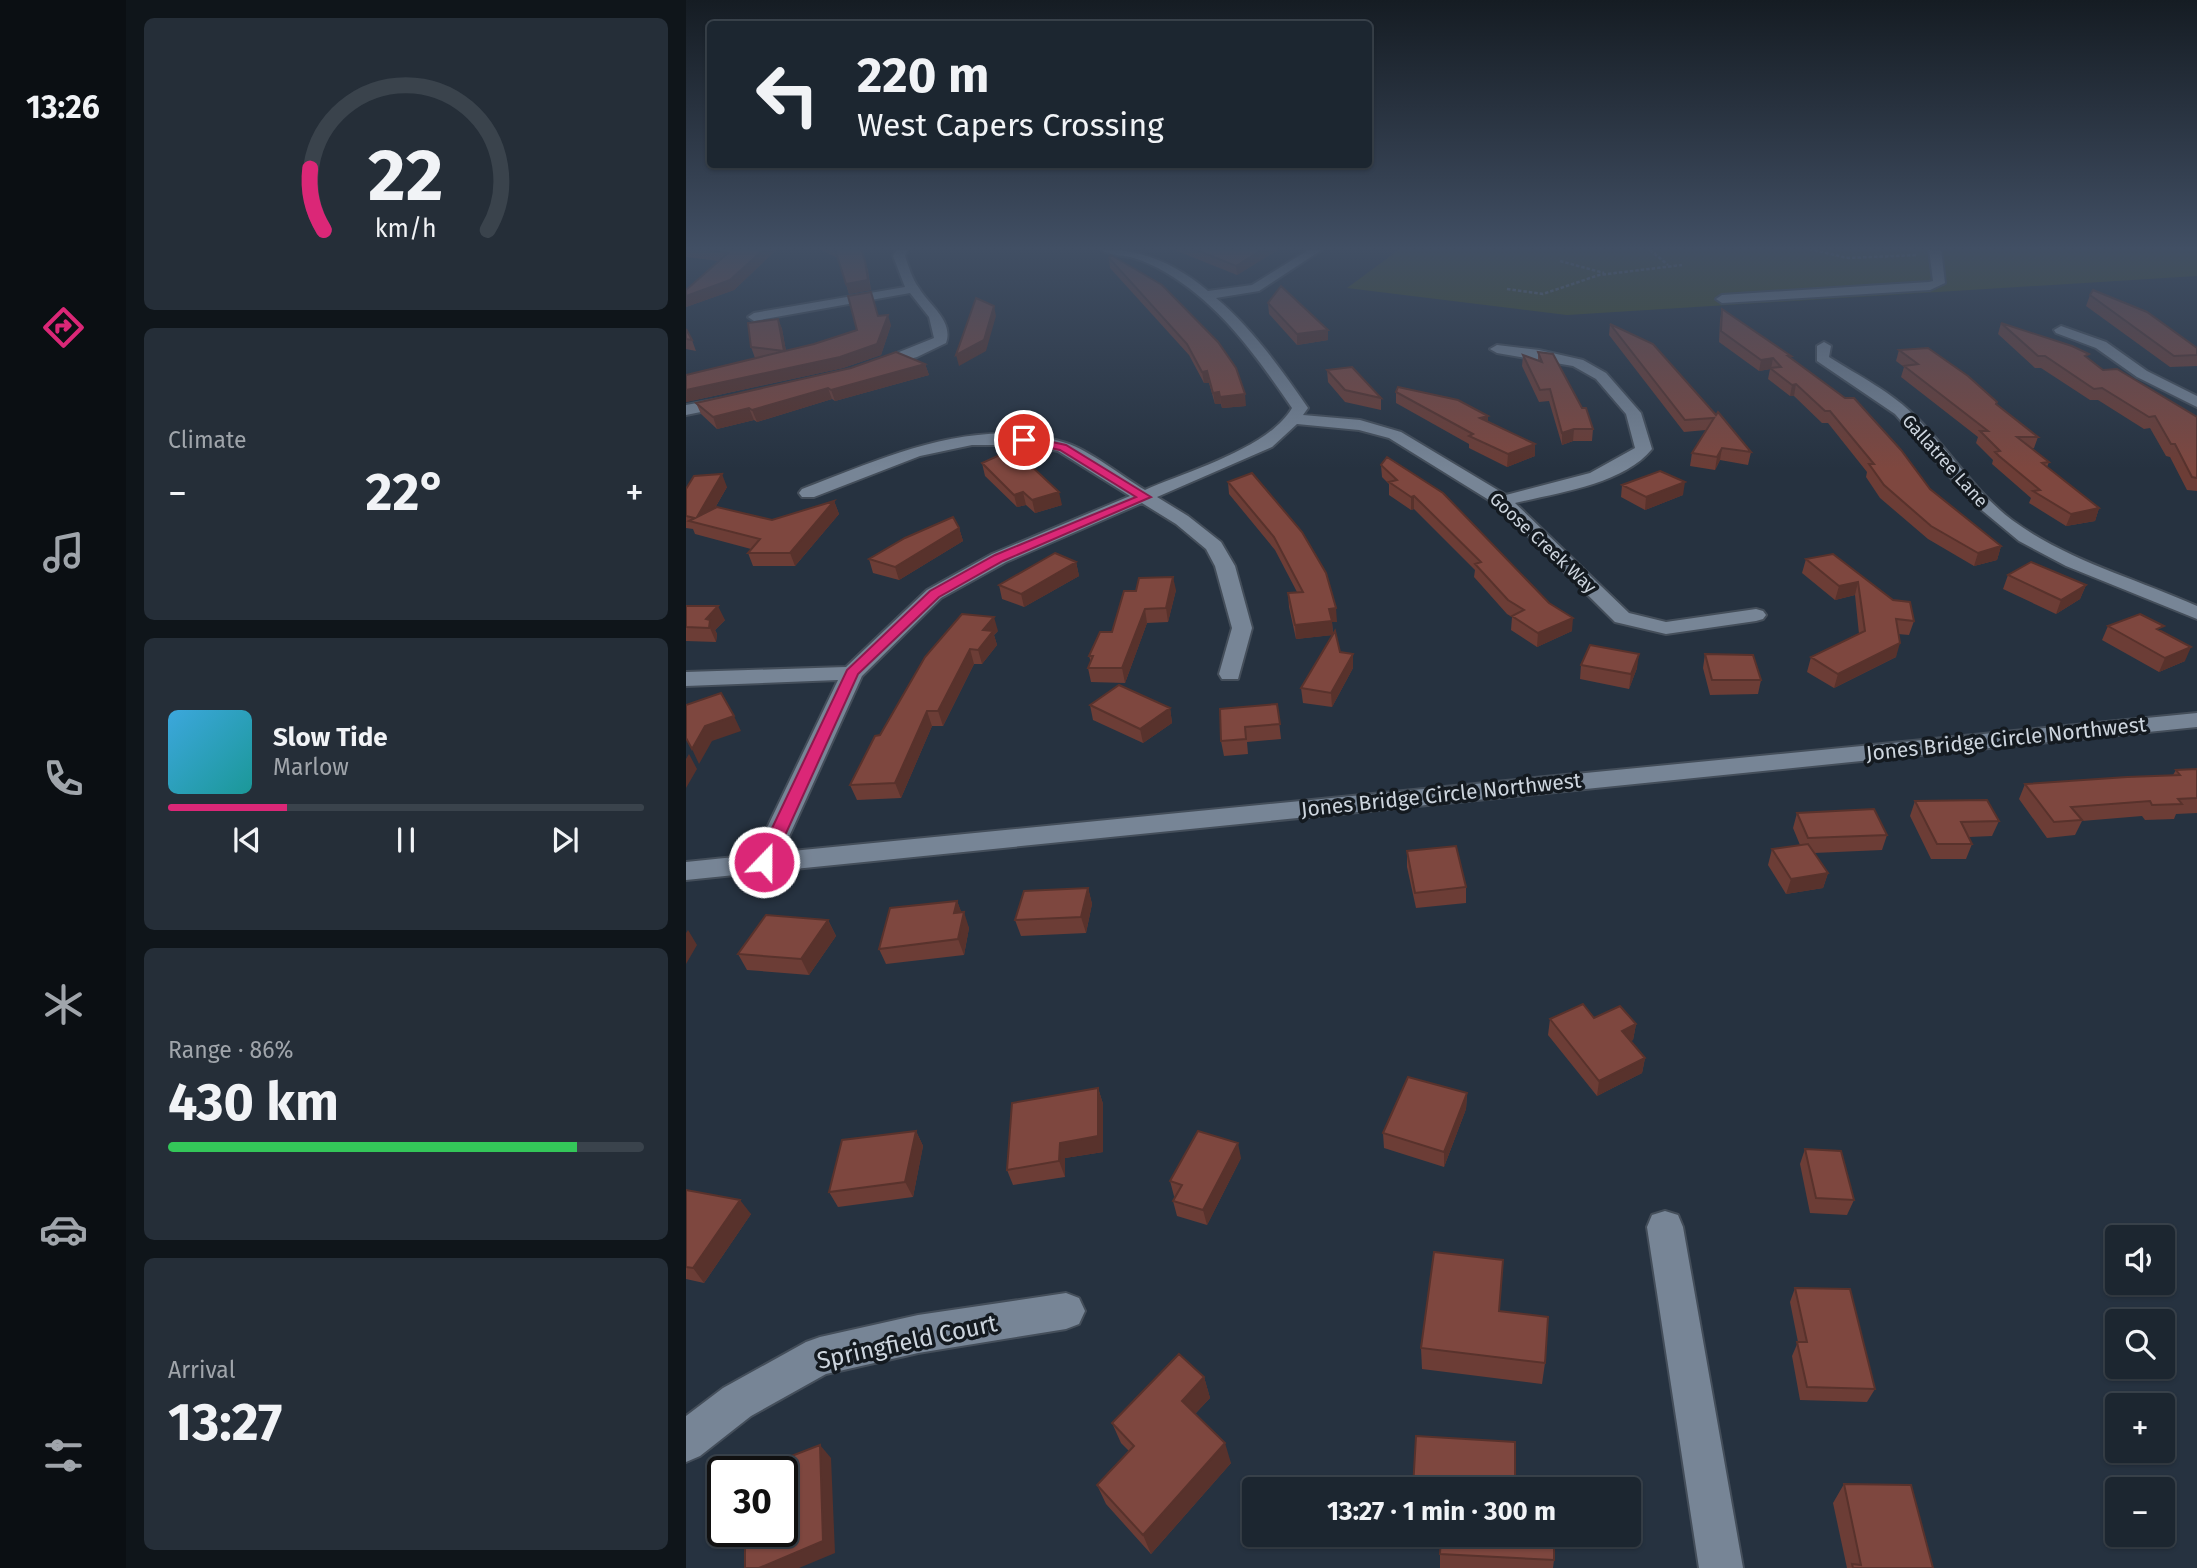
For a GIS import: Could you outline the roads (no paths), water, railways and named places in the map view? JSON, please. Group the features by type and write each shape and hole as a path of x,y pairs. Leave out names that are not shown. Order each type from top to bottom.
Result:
{"street":[{"path":"853,370 912,354 941,340 938,322"},
{"path":"764,862 852,673 934,594 999,558 1266,444 1285,430 1300,408 1252,341 1234,322"},
{"path":"2061,330 2101,345 2142,374 2197,402"},
{"name":"Gallatree Lane","path":"1824,346 1822,358 1910,419 1974,497 2006,524 2055,554 2196,612"},
{"path":"1497,349 1539,354 1578,363 1601,376 1633,413 1644,449 1627,464 1595,477 1503,501"},
{"path":"686,410 742,399"},
{"name":"Goose Creek Way","path":"1294,419 1360,425 1395,435 1503,501 1622,618 1666,628 1756,615"},
{"path":"808,493 915,452 972,440 1024,440 1063,447 1182,520 1214,546 1225,566 1241,628 1230,674"},
{"path":"686,679 852,673"},
{"name":"Jones Bridge Circle Northwest","path":"686,871 2197,720"},
{"path":"1665,1227 1721,1568"},
{"name":"Springfield Court","path":"686,1442 737,1402 820,1356 918,1334 1066,1311"}]}
